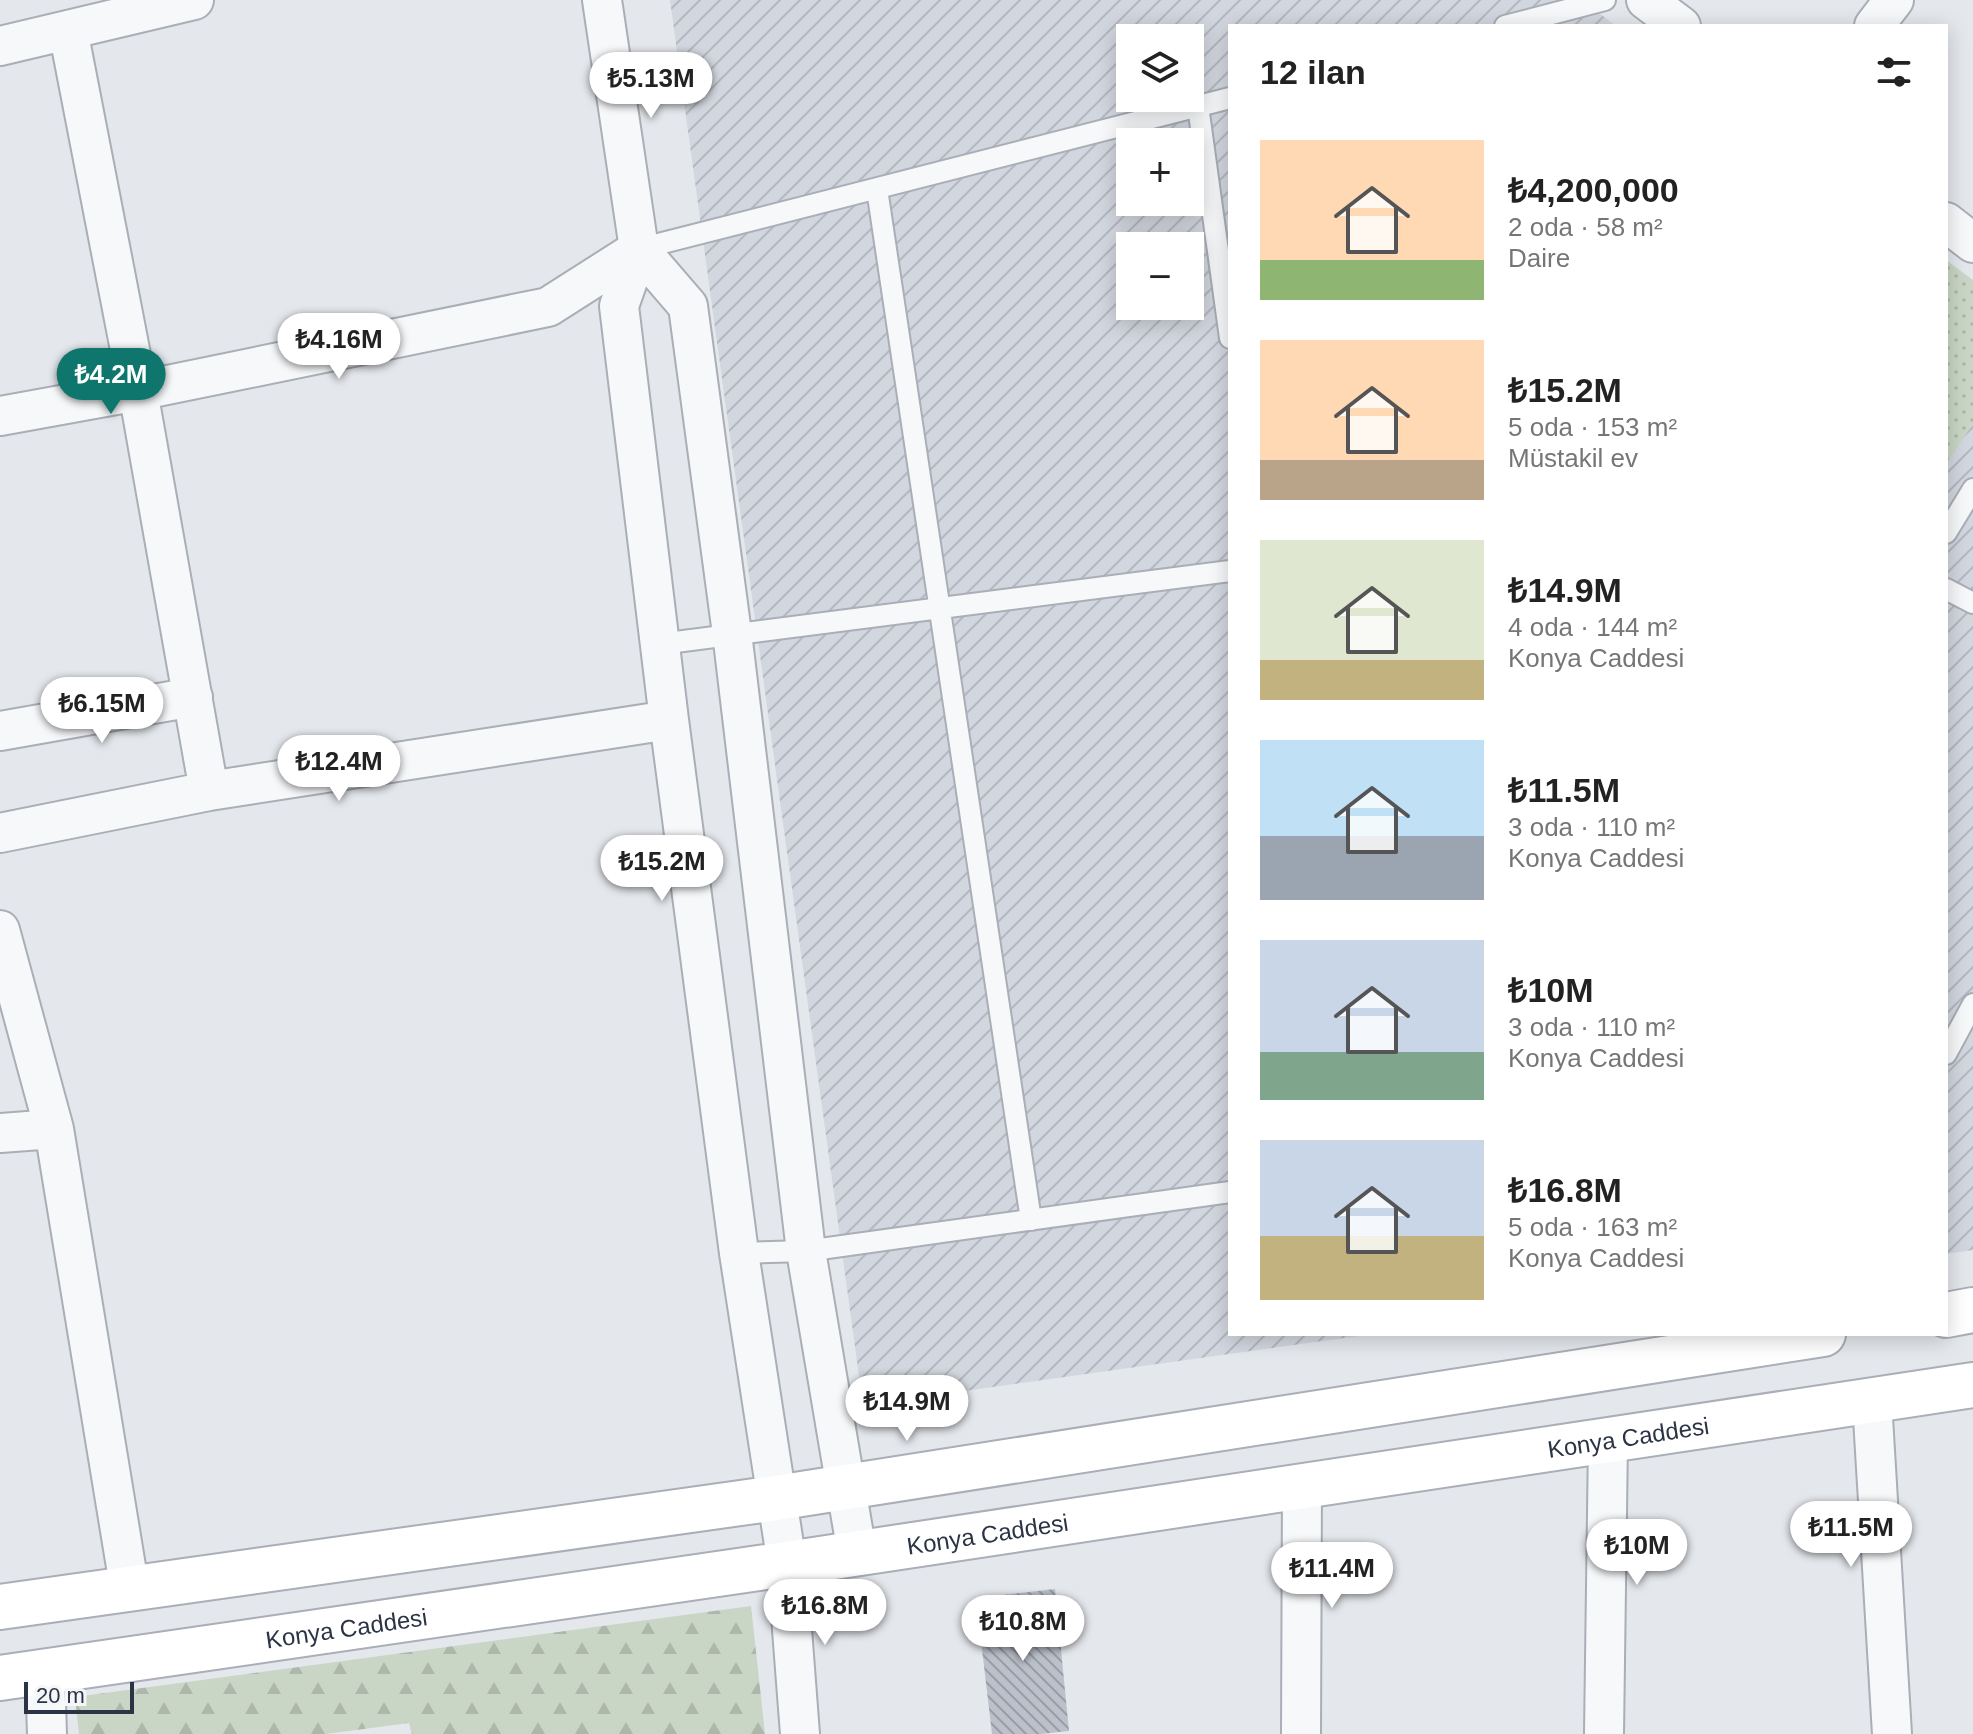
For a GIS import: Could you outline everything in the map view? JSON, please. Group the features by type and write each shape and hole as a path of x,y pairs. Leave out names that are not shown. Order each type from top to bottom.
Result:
{"main road":[{"path":"1948,1315 1973,1310"},
{"path":"0,1607 776,1498 1668,1346 1797,1336"},
{"name":"Konya Caddesi","path":"0,1678 787,1564 1973,1385"}],"street":[{"path":"602,0 639,249 619,306 669,720 739,1253 787,1564 800,1734"},
{"path":"1646,0 1678,24"},
{"path":"1876,24 1894,0"},
{"path":"0,46 172,3"},
{"path":"68,30 138,391 209,791"},
{"path":"1948,224 1973,243"},
{"path":"0,416 138,391 548,307 639,249"},
{"path":"639,249 688,306 733,634 806,1251 857,1553"},
{"path":"0,731 193,697"},
{"path":"0,833 209,791 669,720"},
{"path":"0,930 54,1129 130,1591"},
{"path":"0,1133 54,1129"},
{"path":"1872,1401 1892,1734"},
{"path":"1604,1734 1608,1440"},
{"path":"1301,1734 1302,1486"},
{"path":"45,1672 47,1734"}],"lane":[{"path":"1536,22 1605,0"},
{"path":"1204,104 1228,98"},
{"path":"639,249 1175,112"},
{"path":"1199,112 1228,324"},
{"path":"877,189 1031,1220"},
{"path":"1948,530 1973,489"},
{"path":"660,644 1228,571"},
{"path":"1948,590 1973,603"},
{"path":"1948,1050 1973,1004"},
{"path":"739,1253 806,1251 1228,1192"}],"shaded area":[{"path":"670,0 1582,0 1613,24 1228,24 1228,1336 1359,1336 863,1405"},
{"path":"1948,278 1973,297 1973,1250 1948,1254"}],"green space":[{"path":"1948,261 1973,280 1973,424 1948,461"},
{"path":"751,1606 765,1734 412,1734 409,1723 326,1734 79,1734 75,1697"}],"building":[{"path":"1055,1589 1069,1731 992,1734 976,1598"}]}
